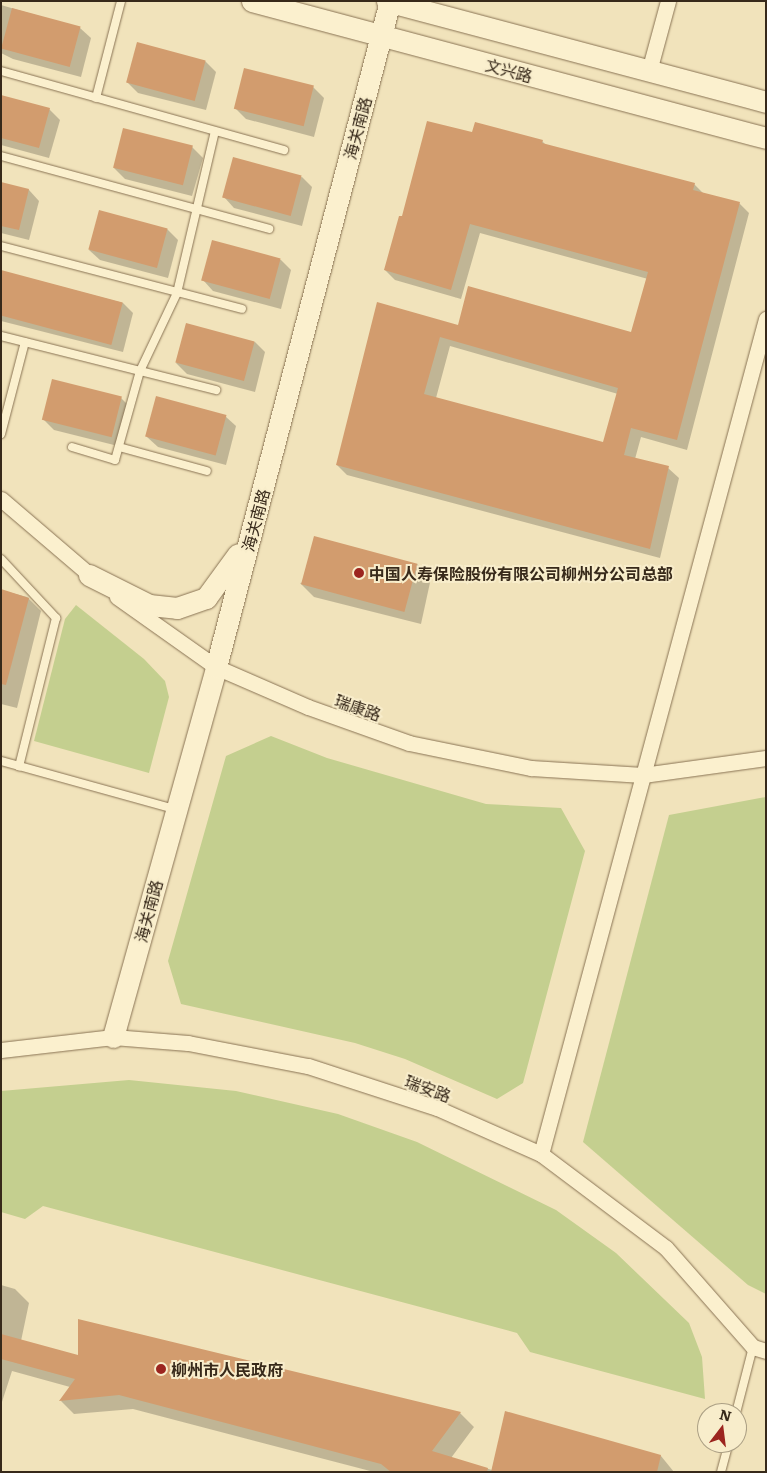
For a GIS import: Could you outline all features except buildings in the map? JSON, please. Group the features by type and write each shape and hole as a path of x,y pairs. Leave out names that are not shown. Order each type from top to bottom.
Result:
{"street":[{"name":"文兴路","path":"252,1 766,138"},
{"path":"649,71 668,1"},
{"name":"海关南路","path":"113,1037 216,667 382,36 389,2"},
{"path":"389,2 766,102"},
{"path":"541,1154 766,319"},
{"name":"瑞康路","path":"1,499 89,575 216,667 308,707 409,743 531,768 643,775 766,758"},
{"path":"89,575 149,605 163,608 192,605 216,588 251,532"},
{"name":"瑞安路","path":"1,1050 113,1037 188,1043 308,1066 437,1108 541,1154 666,1248 759,1349"}],"lane":[{"path":"96,98 121,1"},
{"path":"1,71 284,150"},
{"path":"72,447 115,460 140,371 177,292 216,131"},
{"path":"1,156 198,208 269,229"},
{"path":"1,246 242,309"},
{"path":"1,336 216,390"},
{"path":"1,434 25,342"},
{"path":"119,447 207,471"},
{"path":"1,559 56,618 19,766"},
{"path":"1,762 176,809"},
{"path":"740,1403 759,1349"},
{"path":"722,1472 727,1453"}],"green space":[{"path":"76,605 144,659 165,681 169,697 149,773 34,741 65,619"},
{"path":"271,736 327,758 486,804 561,808 585,851 523,1083 497,1099 405,1059 355,1043 181,1004 168,961 226,756"},
{"path":"766,797 766,1294 748,1285 583,1142 669,815"},
{"path":"129,1080 236,1091 338,1114 417,1142 556,1210 616,1253 689,1323 702,1357 705,1399 530,1352 517,1333 43,1206 25,1219 1,1212 1,1091"}],"place":[{"name":"中国人寿保险股份有限公司柳州分公司总部","path":"359,573"},
{"name":"柳州市人民政府","path":"161,1369"}]}
